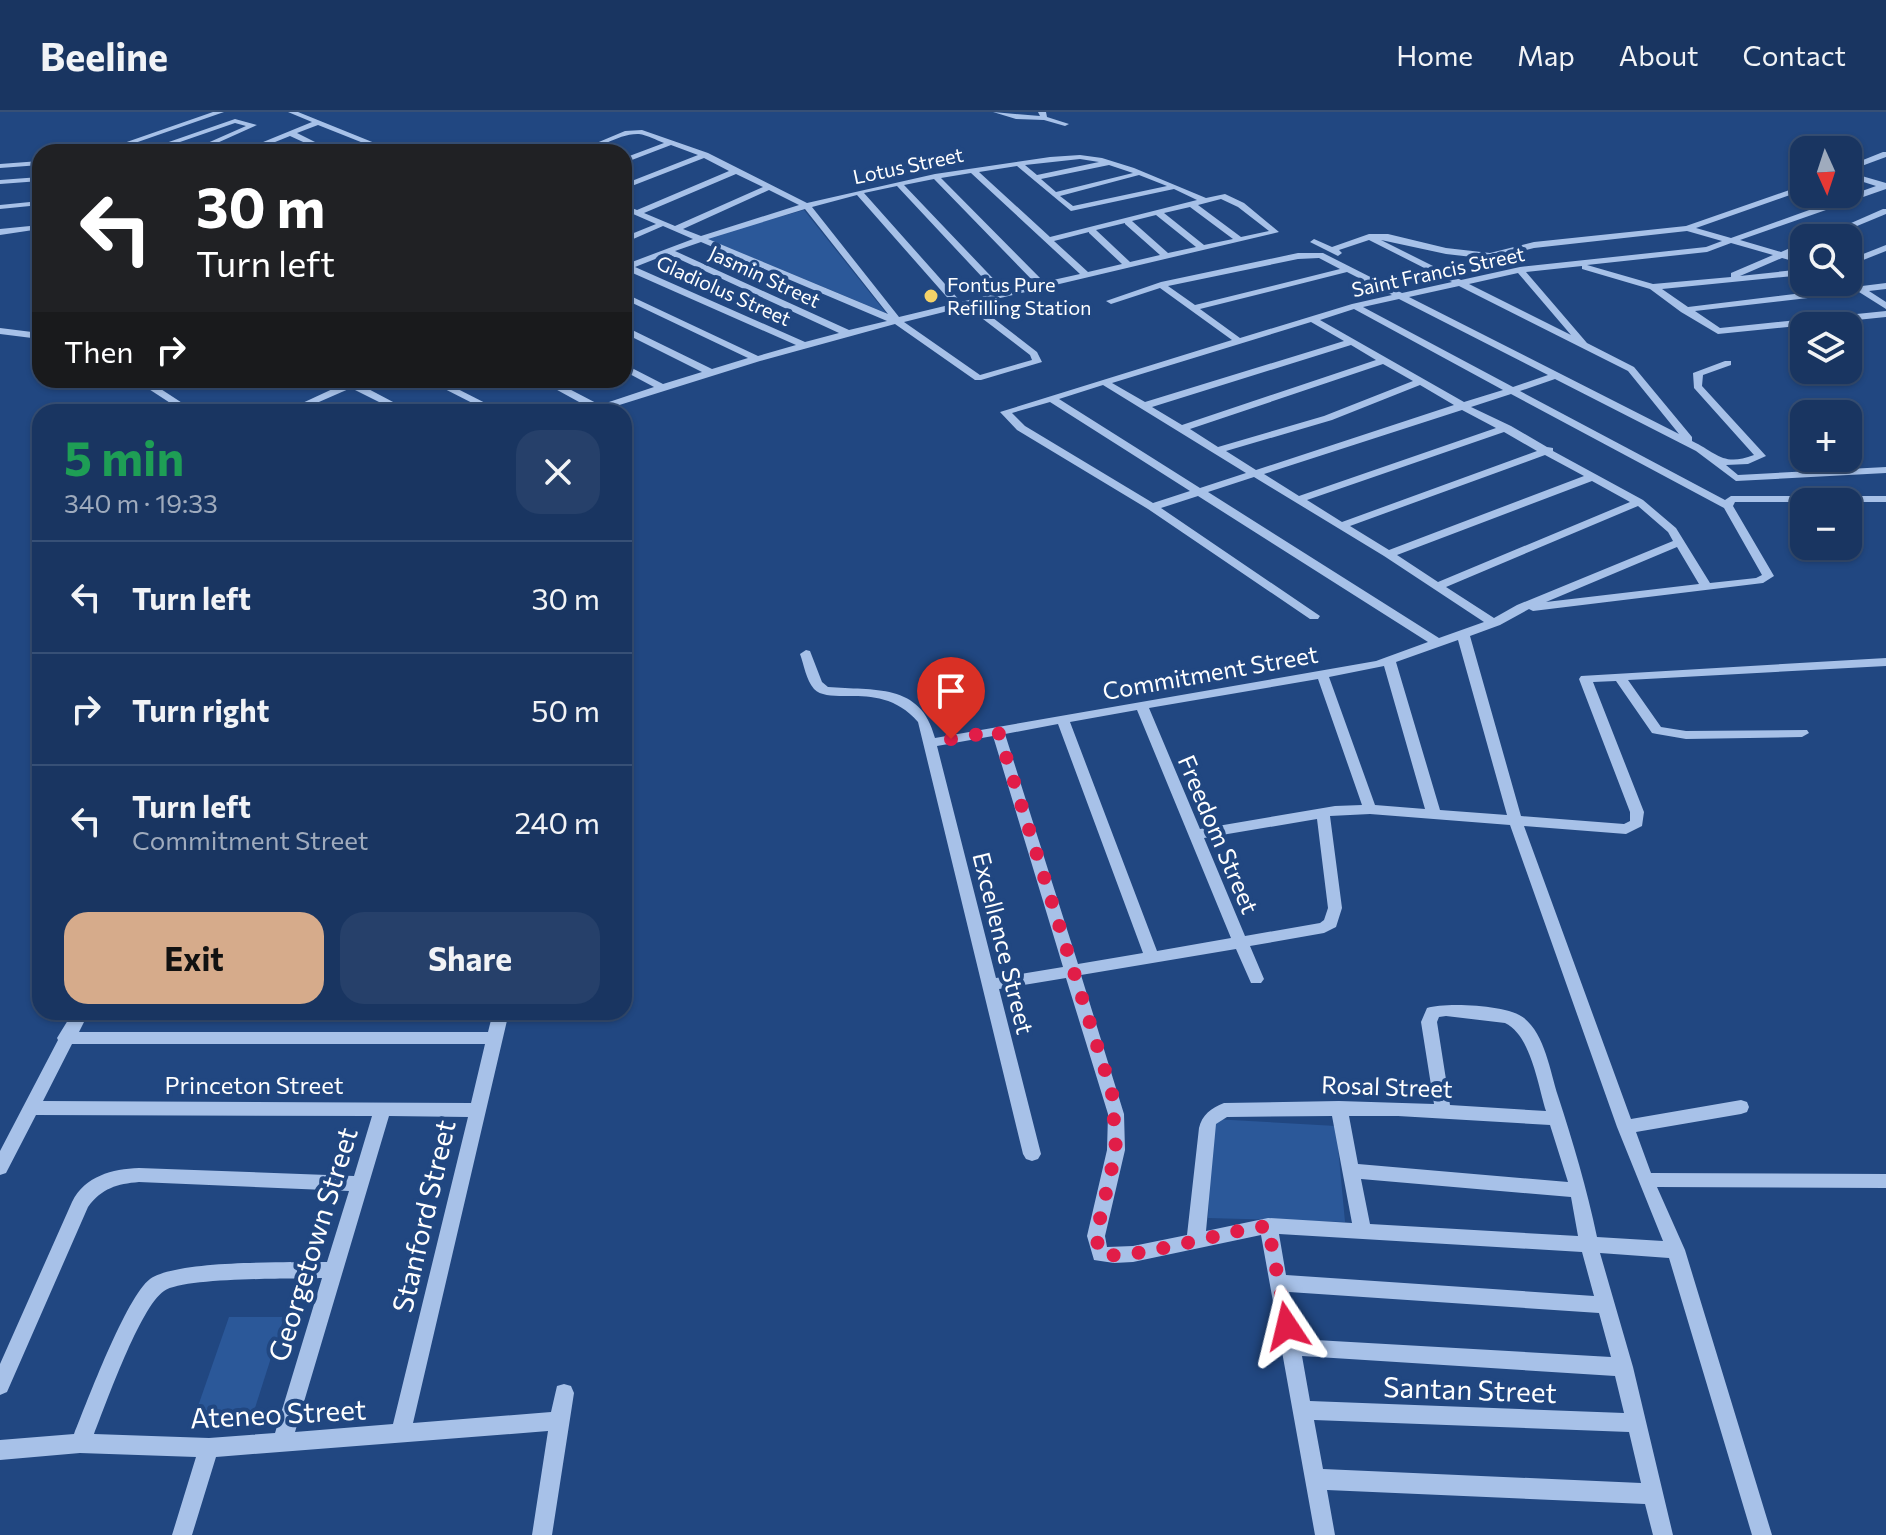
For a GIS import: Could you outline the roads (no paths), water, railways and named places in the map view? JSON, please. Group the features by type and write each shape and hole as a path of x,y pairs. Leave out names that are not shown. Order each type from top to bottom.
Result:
{"street":[{"path":"126,144 220,112"},
{"path":"292,112 372,144"},
{"path":"997,112 1016,117 1043,115 1065,124"},
{"path":"167,144 235,121 253,125 209,144"},
{"path":"262,144 317,123"},
{"path":"600,144 635,131 672,142 807,206 898,322"},
{"path":"290,133 314,144"},
{"path":"632,158 672,142"},
{"path":"1862,165 1886,154"},
{"path":"632,184 705,155"},
{"name":"Lotus Street","path":"632,266 698,238 807,206 935,176 1019,164 1085,157 1204,200"},
{"path":"1036,178 1106,163"},
{"path":"0,166 32,164"},
{"path":"1019,164 1066,207 1076,209 1174,187"},
{"path":"972,170 1085,274"},
{"path":"636,213 735,171"},
{"path":"1054,195 1136,174"},
{"path":"935,176 1042,285"},
{"path":"1862,177 1885,186"},
{"path":"0,182 32,180"},
{"path":"899,184 1004,295"},
{"name":"Saint Francis Street","path":"1152,507 1007,417 1005,412 1012,407 1407,293 1520,270 1695,251 1885,186"},
{"path":"677,228 768,188"},
{"path":"1331,250 1369,237 1410,239 1446,251 1490,256 1534,245 1687,228 1790,192"},
{"path":"632,211 898,322 978,378 1037,362 1034,354 965,306 859,193"},
{"path":"0,198 32,195"},
{"path":"611,404 755,358 1085,274 1275,232 1229,197 1204,200 1049,240"},
{"path":"1192,204 1240,240"},
{"path":"0,209 32,206"},
{"path":"1855,224 1886,211"},
{"path":"1158,213 1202,248"},
{"path":"1128,222 1166,256"},
{"path":"632,236 660,225"},
{"path":"0,232 32,228"},
{"path":"1687,228 1790,256"},
{"path":"1092,231 1128,265"},
{"path":"1369,237 1631,369 1676,428 1736,478 1886,470"},
{"path":"1314,242 1555,376 1700,449"},
{"path":"1862,257 1886,248"},
{"name":"Jasmin Street","path":"667,251 849,334"},
{"path":"1720,280 1790,251"},
{"path":"1111,301 1161,285 1305,254 1326,256 1407,293 1676,428"},
{"path":"1577,264 1653,287 1713,329 1734,332 1886,314"},
{"path":"1193,308 1350,269"},
{"path":"1520,270 1588,348"},
{"name":"Gladiolus Street","path":"632,271 806,346"},
{"path":"1653,287 1790,273"},
{"path":"1161,285 1239,341"},
{"path":"1684,310 1886,286"},
{"path":"1864,289 1886,306"},
{"path":"632,300 755,358"},
{"path":"1355,306 1512,391 1730,502 1886,499"},
{"path":"1312,319 1382,361 1639,502 1666,523 1706,586"},
{"path":"0,331 32,336"},
{"path":"632,333 708,371"},
{"path":"1143,406 1352,342"},
{"path":"1181,429 1382,361"},
{"path":"1718,462 1748,461 1761,456 1697,386 1698,373 1728,363"},
{"path":"632,371 662,387"},
{"path":"1152,507 1555,376"},
{"path":"1104,382 1388,554 1493,623"},
{"path":"1215,451 1328,418 1420,382"},
{"path":"153,388 178,404"},
{"path":"309,403 343,388"},
{"path":"366,388 393,404"},
{"path":"448,388 482,404"},
{"path":"560,388 591,404"},
{"path":"1051,398 1439,644"},
{"path":"1297,500 1507,428"},
{"path":"1341,526 1549,450"},
{"path":"1388,554 1594,476"},
{"path":"1521,608 1759,581 1768,576 1730,502 1736,478"},
{"path":"1438,586 1639,502"},
{"path":"1152,507 1314,616"},
{"name":"Commitment Street","path":"928,743 1323,676 1389,661 1493,623 1521,608 1680,542"},
{"path":"1463,634 1516,822 1625,1127 1676,1250 1762,1535"},
{"name":"Excellence Street","path":"806,654 818,686 825,691 867,690 912,705 924,721 1032,1154"},
{"path":"1389,661 1434,814"},
{"path":"1195,835 1323,813 1370,809 1616,830 1637,823 1637,812 1584,684 1585,679 1886,662"},
{"path":"1323,676 1370,809"},
{"path":"1620,678 1657,730 1686,735 1802,733"},
{"name":"Freedom Street","path":"1141,705 1256,979"},
{"path":"1063,720 1152,958"},
{"path":"998,731 1075,972 1116,1114 1116,1150 1097,1246 1100,1254 1123,1256 1196,1238 1268,1226 1362,1229 1676,1250"},
{"path":"989,985 1312,931 1331,923 1335,908 1323,813"},
{"path":"1443,1111 1429,1022 1433,1012 1446,1010 1492,1014 1518,1022 1533,1042 1579,1190 1589,1245 1623,1367 1663,1535"},
{"path":"0,1168 76,1020"},
{"name":"Stanford Street","path":"401,1433 499,1020"},
{"path":"65,1038 495,1038"},
{"path":"1625,1127 1741,1107"},
{"name":"Princeton Street","path":"30,1108 477,1110"},
{"name":"Georgetown Street","path":"282,1443 383,1108"},
{"path":"1339,1108 1362,1229"},
{"name":"Rosal Street","path":"1196,1238 1207,1128 1216,1113 1236,1109 1339,1108 1558,1119"},
{"path":"1351,1171 1579,1190"},
{"path":"0,1386 81,1202 91,1187 103,1180 139,1175 358,1184"},
{"path":"1645,1180 1886,1181"},
{"path":"1268,1226 1325,1535"},
{"path":"80,1443 141,1306 159,1283 189,1277 333,1270"},
{"path":"1279,1283 1606,1305"},
{"path":"1291,1347 1623,1367"},
{"path":"542,1535 564,1393"},
{"name":"Santan Street","path":"1302,1410 1635,1423"},
{"name":"Ateneo Street","path":"0,1450 80,1443 209,1448 560,1421"},
{"path":"182,1535 209,1448"},
{"path":"1315,1479 1651,1494"}],"place":[{"name":"Fontus Pure Refilling Station","path":"931,296"}]}
